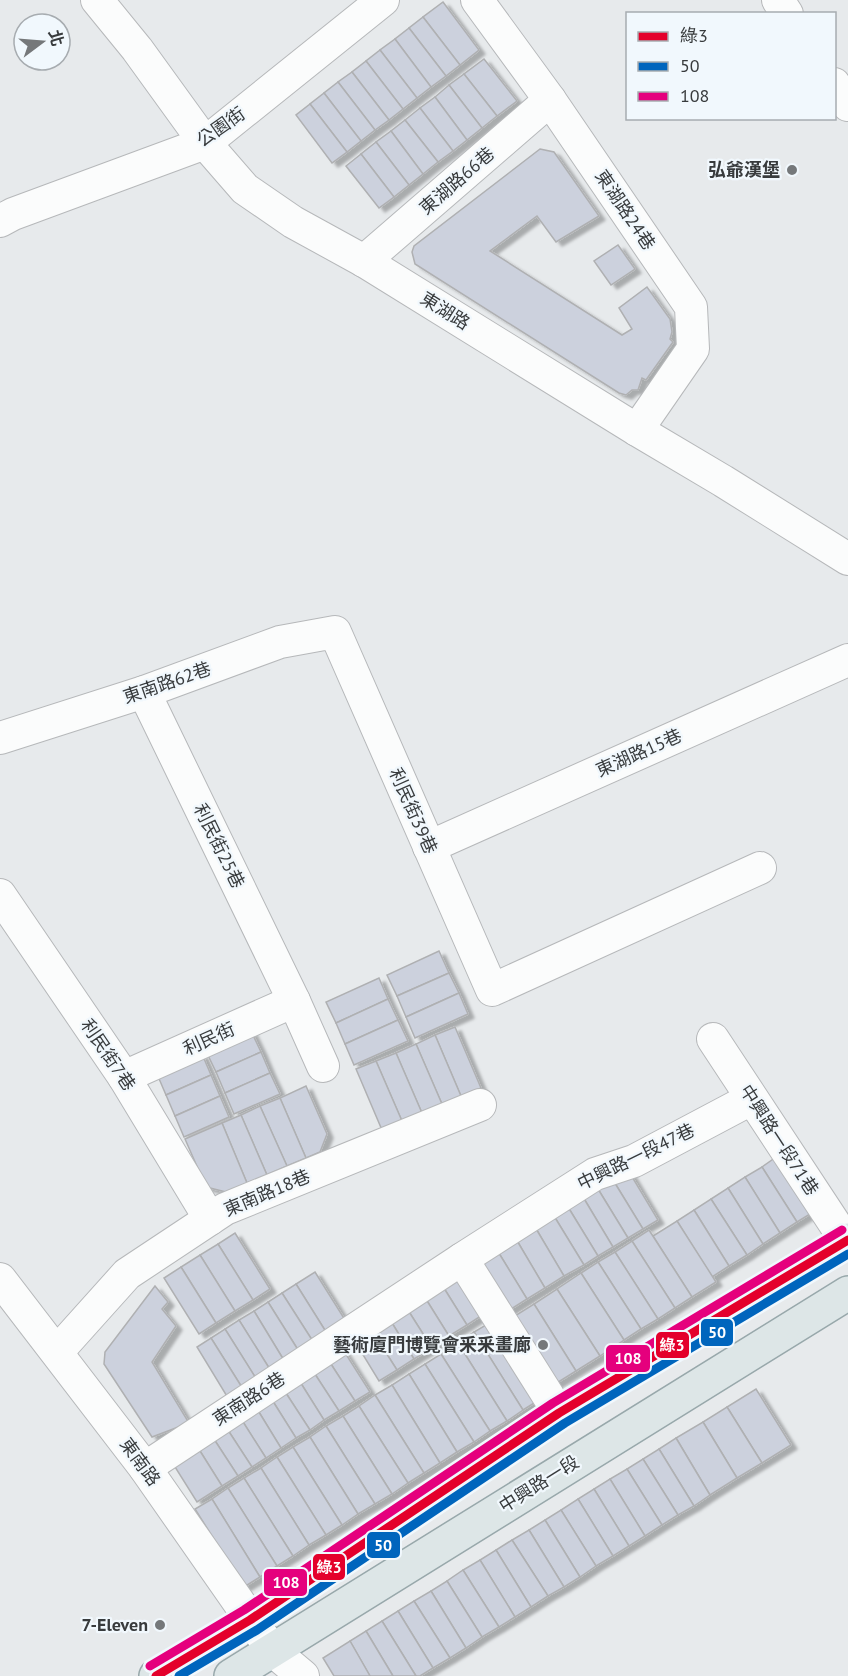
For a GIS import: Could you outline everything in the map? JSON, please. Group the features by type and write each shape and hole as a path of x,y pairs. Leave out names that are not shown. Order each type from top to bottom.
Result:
{"main road":[{"path":"156,1676 250,1620 559,1413 847,1240"},
{"name":"中興路一段","path":"231,1676 848,1293"}],"street":[{"name":"東湖路","path":"97,0 205,143 245,189 293,222 364,261 848,559"},
{"name":"公園街","path":"4,210 205,143 383,0"},
{"name":"東湖路24巷","path":"477,0 550,100 691,307 693,349 637,430"},
{"path":"836,87 848,105"},
{"name":"東湖路66巷","path":"364,261 550,100"},
{"name":"東南路62巷","path":"0,738 144,692 280,642 335,632"},
{"name":"利民街39巷","path":"335,632 492,990 760,868"},
{"name":"東湖路15巷","path":"429,847 848,660"},
{"name":"利民街25巷","path":"144,692 294,1001 323,1066"},
{"name":"利民街7巷","path":"0,895 124,1077 210,1219"},
{"name":"利民街","path":"124,1077 294,1001"},
{"name":"中興路一段71巷","path":"713,1039 847,1240"},
{"name":"中興路一段47巷","path":"353,1331 595,1173 634,1161 751,1099"},
{"name":"東南路18巷","path":"57,1352 127,1274 225,1209 480,1106"},
{"path":"462,1260 559,1413"},
{"name":"東南路","path":"0,1279 145,1468 272,1650 303,1676"},
{"name":"東南路6巷","path":"145,1468 353,1331"}],"building":[{"path":"443,2 479,50 460,65 423,17"},
{"path":"423,17 460,65 446,76 409,28"},
{"path":"409,28 446,76 431,87 395,39"},
{"path":"395,39 431,87 417,98 380,50"},
{"path":"380,50 417,98 403,109 366,61"},
{"path":"484,59 517,101 497,116 464,74"},
{"path":"366,61 403,109 389,120 352,72"},
{"path":"352,72 389,120 375,130 338,82"},
{"path":"464,74 497,116 482,128 449,85"},
{"path":"338,82 375,130 361,141 324,93"},
{"path":"449,85 482,128 467,140 435,97"},
{"path":"324,93 361,141 347,152 310,104"},
{"path":"435,97 467,140 453,151 420,108"},
{"path":"310,104 347,152 332,163 296,115"},
{"path":"420,108 453,151 438,162 405,120"},
{"path":"405,120 438,162 423,174 391,131"},
{"path":"391,131 423,174 409,185 376,142"},
{"path":"376,142 409,185 394,197 361,154"},
{"path":"540,149 554,152 599,216 556,242 537,216 490,251 622,335 632,329 619,308 647,287 670,319 672,332 670,339 673,342 646,380 642,378 638,390 632,390 626,395 619,393 415,264 412,252 414,246"},
{"path":"361,154 394,197 379,208 346,166"},
{"path":"618,245 635,269 611,285 594,261"},
{"path":"439,951 449,973 397,996 387,975"},
{"path":"449,973 459,993 406,1017 397,996"},
{"path":"379,978 388,999 336,1023 326,1002"},
{"path":"459,993 468,1014 415,1038 406,1017"},
{"path":"388,999 398,1020 345,1044 336,1023"},
{"path":"398,1020 408,1041 354,1065 345,1044"},
{"path":"455,1027 481,1088 461,1096 435,1035"},
{"path":"251,1031 261,1052 216,1072 206,1051"},
{"path":"435,1035 461,1096 442,1104 416,1044"},
{"path":"416,1044 442,1104 422,1113 396,1053"},
{"path":"261,1052 270,1073 225,1093 216,1072"},
{"path":"396,1053 422,1113 402,1121 376,1061"},
{"path":"202,1054 211,1075 166,1095 157,1074"},
{"path":"376,1061 402,1121 382,1130 356,1069"},
{"path":"270,1073 280,1094 234,1114 225,1093"},
{"path":"211,1075 220,1096 175,1116 166,1095"},
{"path":"306,1086 327,1134 320,1152 306,1158 280,1098"},
{"path":"220,1096 229,1117 184,1137 175,1116"},
{"path":"280,1098 306,1158 287,1166 260,1106"},
{"path":"260,1106 287,1166 267,1175 241,1115"},
{"path":"241,1115 267,1175 247,1183 222,1123"},
{"path":"222,1123 247,1183 226,1192 206,1187 185,1139"},
{"path":"779,1155 815,1211 797,1222 762,1167"},
{"path":"762,1167 797,1222 780,1233 745,1177"},
{"path":"628,1170 658,1220 643,1229 613,1180"},
{"path":"745,1177 780,1233 763,1244 728,1188"},
{"path":"613,1180 643,1229 628,1238 598,1189"},
{"path":"728,1188 763,1244 747,1255 711,1199"},
{"path":"598,1189 628,1238 613,1247 583,1197"},
{"path":"583,1197 613,1247 598,1256 568,1207"},
{"path":"711,1199 747,1255 729,1266 694,1210"},
{"path":"568,1207 598,1256 584,1265 554,1216"},
{"path":"694,1210 729,1266 712,1277 677,1221"},
{"path":"554,1216 584,1265 564,1276 535,1227"},
{"path":"677,1221 716,1282 692,1297 653,1236"},
{"path":"535,1227 564,1276 545,1288 516,1239"},
{"path":"649,1230 692,1297 675,1308 632,1241"},
{"path":"235,1233 270,1289 253,1300 218,1244"},
{"path":"516,1239 545,1288 527,1299 497,1250"},
{"path":"632,1241 675,1308 658,1319 615,1252"},
{"path":"218,1244 253,1300 235,1311 200,1255"},
{"path":"497,1250 527,1299 508,1311 478,1262"},
{"path":"615,1252 658,1319 641,1329 598,1262"},
{"path":"200,1255 235,1311 216,1323 181,1267"},
{"path":"598,1262 641,1329 624,1340 581,1273"},
{"path":"181,1267 216,1323 199,1334 164,1278"},
{"path":"315,1272 347,1323 328,1335 296,1284"},
{"path":"581,1273 624,1340 600,1356 557,1289"},
{"path":"459,1274 484,1314 467,1325 442,1285"},
{"path":"296,1284 328,1335 314,1343 282,1293"},
{"path":"442,1285 467,1325 449,1336 424,1296"},
{"path":"155,1286 168,1302 162,1309 176,1326 152,1362 189,1423 152,1437 104,1364 105,1352"},
{"path":"557,1289 600,1356 576,1371 534,1304"},
{"path":"282,1293 314,1343 300,1353 268,1302"},
{"path":"424,1296 449,1336 432,1348 406,1307"},
{"path":"268,1302 300,1353 285,1362 254,1311"},
{"name":"藝術廈門博覽會釆釆畫廊","path":"534,1304 576,1371 552,1386 510,1319"},
{"path":"406,1307 432,1348 414,1359 389,1318"},
{"path":"254,1311 285,1362 271,1371 239,1320"},
{"path":"389,1318 414,1359 397,1370 371,1329"},
{"path":"239,1320 271,1371 257,1380 225,1329"},
{"path":"491,1322 539,1400 523,1410 474,1332"},
{"path":"225,1329 257,1380 243,1389 211,1338"},
{"path":"371,1329 397,1370 379,1381 354,1340"},
{"path":"474,1332 523,1410 507,1421 458,1343"},
{"path":"211,1338 243,1389 228,1398 197,1347"},
{"path":"458,1343 507,1421 490,1431 441,1354"},
{"path":"342,1348 370,1392 355,1401 327,1358"},
{"path":"441,1354 490,1431 474,1442 425,1364"},
{"path":"327,1358 355,1401 339,1411 311,1368"},
{"path":"425,1364 474,1442 457,1452 409,1374"},
{"path":"311,1368 339,1411 324,1420 297,1377"},
{"path":"409,1374 457,1452 440,1463 392,1385"},
{"path":"297,1377 324,1420 310,1430 282,1387"},
{"path":"392,1385 440,1463 424,1473 375,1395"},
{"path":"282,1387 310,1430 296,1438 269,1395"},
{"path":"756,1389 791,1445 762,1463 727,1407"},
{"path":"269,1395 296,1438 281,1448 254,1404"},
{"path":"375,1395 424,1473 408,1483 359,1406"},
{"path":"254,1404 281,1448 266,1458 238,1414"},
{"path":"359,1406 408,1483 392,1494 343,1416"},
{"path":"727,1407 762,1463 737,1478 703,1422"},
{"path":"238,1414 266,1458 252,1467 224,1424"},
{"path":"343,1416 392,1494 375,1504 326,1426"},
{"path":"703,1422 737,1478 710,1495 676,1438"},
{"path":"224,1424 252,1467 238,1476 210,1433"},
{"path":"326,1426 375,1504 358,1514 310,1437"},
{"path":"210,1433 238,1476 222,1486 195,1443"},
{"path":"310,1437 358,1514 342,1525 293,1447"},
{"path":"676,1438 710,1495 694,1506 659,1449"},
{"path":"195,1443 222,1486 197,1502 170,1459"},
{"path":"293,1447 342,1525 326,1535 277,1457"},
{"path":"659,1449 694,1506 678,1515 643,1459"},
{"path":"277,1457 326,1535 309,1545 261,1468"},
{"path":"643,1459 678,1515 662,1525 627,1469"},
{"path":"261,1468 309,1545 293,1556 244,1478"},
{"path":"627,1469 662,1525 645,1536 610,1479"},
{"path":"244,1478 293,1556 277,1566 228,1488"},
{"path":"610,1479 645,1536 629,1546 594,1489"},
{"path":"228,1488 277,1566 260,1577 212,1499"},
{"path":"594,1489 629,1546 613,1556 578,1499"},
{"path":"212,1499 260,1577 244,1587 195,1509"},
{"path":"578,1499 613,1556 596,1566 561,1510"},
{"path":"561,1510 596,1566 580,1577 545,1520"},
{"path":"545,1520 580,1577 564,1587 529,1530"},
{"path":"529,1530 564,1587 548,1596 512,1540"},
{"path":"512,1540 548,1596 531,1607 496,1550"},
{"path":"496,1550 531,1607 515,1617 480,1560"},
{"path":"480,1560 515,1617 499,1627 463,1570"},
{"path":"463,1570 499,1627 482,1637 447,1581"},
{"path":"447,1581 482,1637 466,1648 431,1591"},
{"path":"431,1591 466,1648 450,1658 414,1601"},
{"path":"414,1601 450,1658 433,1668 398,1611"},
{"path":"398,1611 433,1668 420,1676 416,1676 382,1621"},
{"path":"382,1621 416,1676 393,1676 366,1631"},
{"path":"366,1631 393,1676 370,1676 350,1641"},
{"path":"350,1641 370,1676 334,1676 323,1658"}],"transit line":[{"name":"108","path":"150,1666 244,1610 553,1403 842,1230"},
{"name":"綠3","path":"156,1676 250,1620 559,1413 848,1240"},
{"name":"50","path":"179,1676 257,1630 565,1423 848,1254"}],"place":[{"name":"弘爺漢堡","path":"792,170"},
{"name":"藝術廈門博覽會釆釆畫廊","path":"543,1345"},
{"name":"7-Eleven","path":"160,1625"}]}
